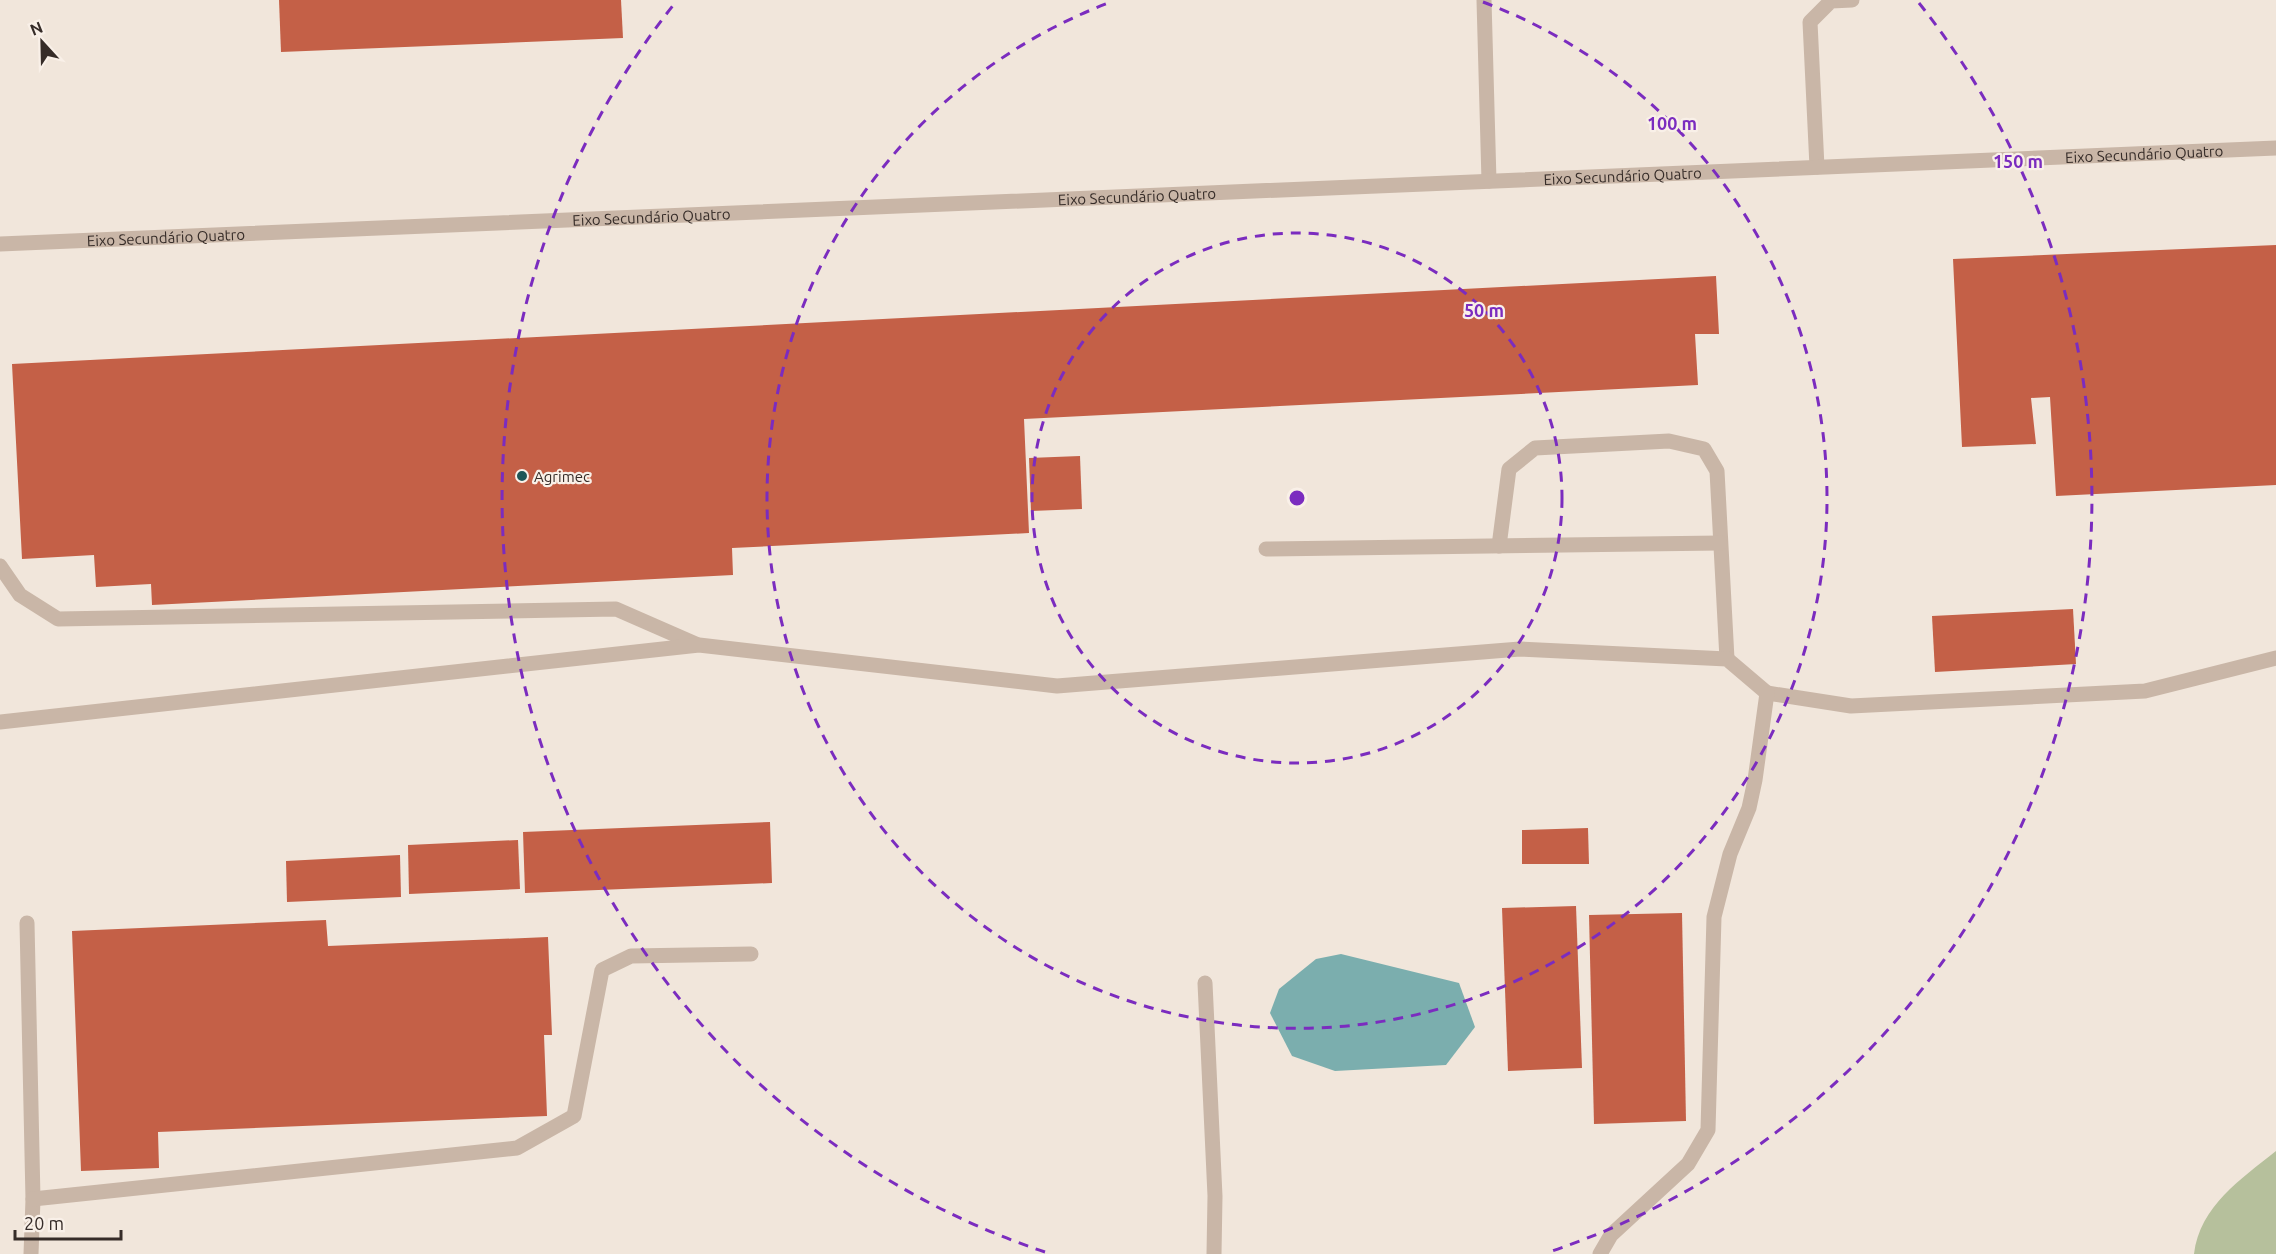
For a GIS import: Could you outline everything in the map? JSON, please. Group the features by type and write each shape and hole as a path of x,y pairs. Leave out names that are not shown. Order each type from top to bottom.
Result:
{"street":[{"path":"1484,0 1489,181"},
{"path":"1817,167 1810,22 1831,1 1852,0"},
{"name":"Eixo Secundário Quatro","path":"0,244 2276,148"},
{"path":"1499,546 1509,469 1536,448 1669,441 1704,449 1718,471 1727,659"},
{"path":"1266,549 1720,543"},
{"path":"0,566 20,595 58,619 616,609 699,645"},
{"path":"0,722 699,645 1057,687 1520,649 1727,659 1767,693 1851,706 2145,691 2276,658"},
{"path":"1600,1254 1611,1235 1688,1164 1708,1130 1714,917 1730,854 1749,808 1767,693"},
{"path":"27,923 33,1199 31,1254"},
{"path":"33,1199 517,1148 574,1116 602,970 631,956 751,954"},
{"path":"1205,983 1215,1196 1214,1254"}],"green space":[{"path":"2276,1151 2276,1254 2194,1254 2204,1222 2213,1208 2236,1183"}],"water":[{"path":"1341,954 1459,983 1475,1027 1446,1065 1335,1071 1292,1056 1270,1013 1279,989 1316,959"}],"building":[{"path":"279,0 621,0 623,38 281,52"},
{"path":"2276,245 2276,485 2056,496 2050,397 2031,398 2036,444 1962,447 1953,259"},
{"name":"Agrimec","path":"1716,276 1719,334 1695,334 1698,385 1024,419 1029,533 732,548 733,575 152,605 151,584 96,587 94,555 22,559 12,364"},
{"path":"1080,456 1082,509 1031,511 1029,458"},
{"path":"2073,609 2076,664 1935,672 1932,616"},
{"path":"770,822 772,883 525,893 523,832"},
{"path":"1588,828 1589,864 1522,864 1522,830"},
{"path":"518,840 520,889 409,894 408,845"},
{"path":"400,855 401,897 287,902 286,861"},
{"path":"1576,906 1582,1068 1508,1071 1502,908"},
{"path":"1682,913 1686,1121 1594,1124 1589,915"},
{"path":"326,920 328,946 548,937 552,1035 544,1035 547,1116 158,1132 159,1168 81,1171 72,931"}],"place":[{"name":"Agrimec","path":"522,476"}]}
